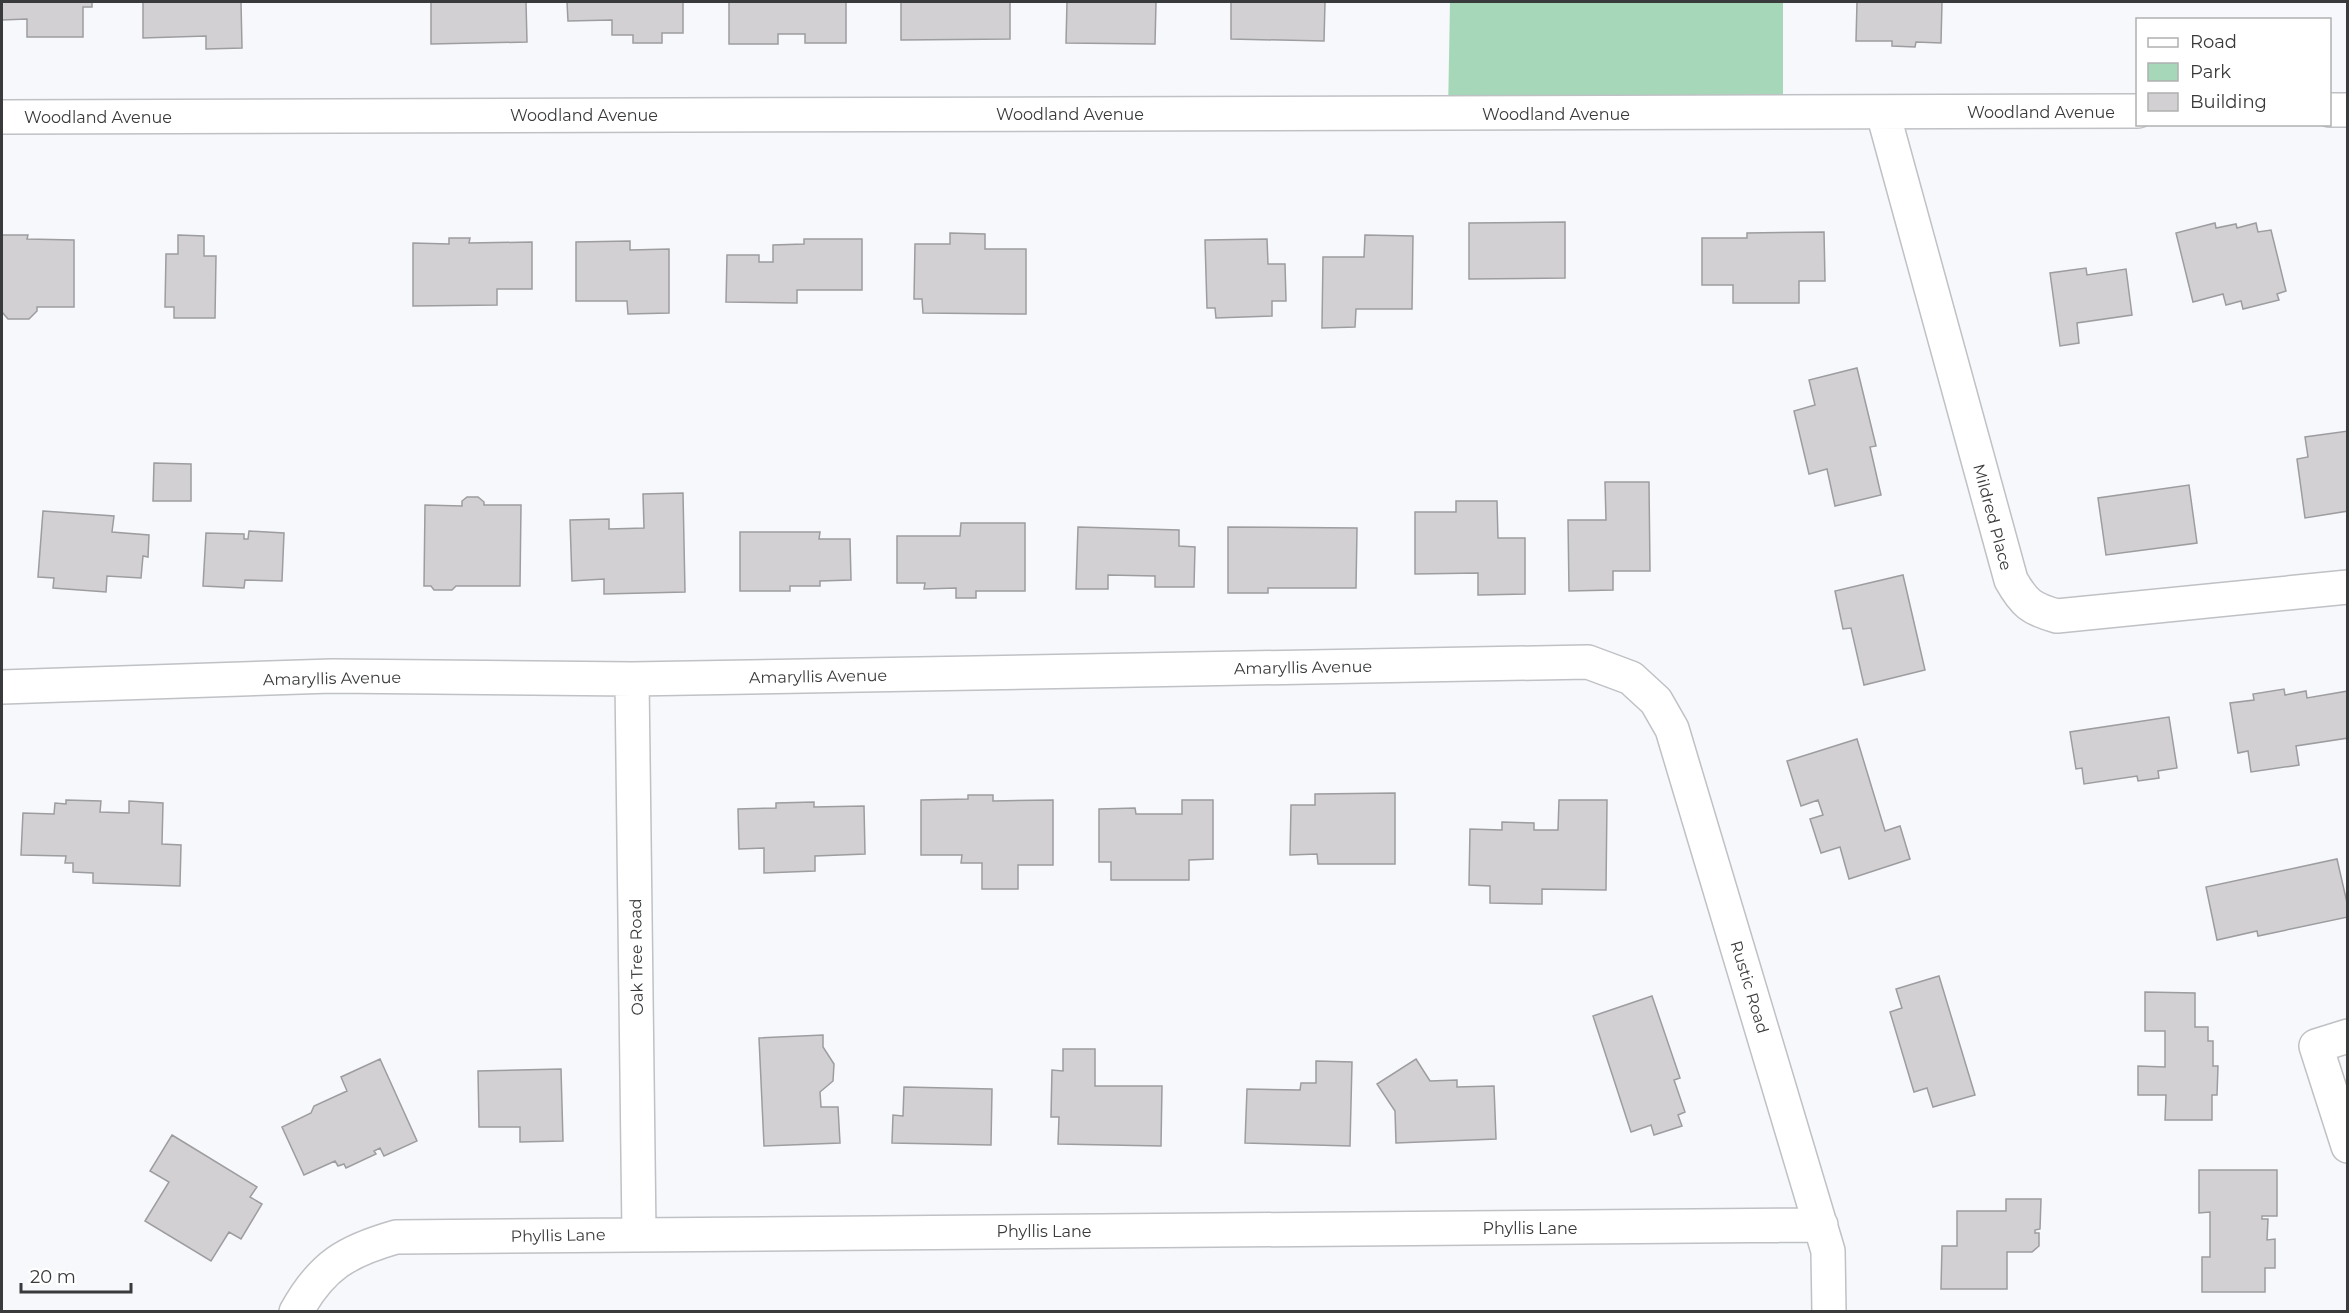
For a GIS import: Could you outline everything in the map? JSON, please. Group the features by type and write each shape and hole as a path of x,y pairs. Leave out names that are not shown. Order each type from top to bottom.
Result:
{"street":[{"path":"2331,110 2348,110"},
{"name":"Woodland Avenue","path":"2,117 2136,111"},
{"name":"Mildred Place","path":"1883,113 2011,580 2022,600 2037,611 2057,616 2348,587"},
{"name":"Amaryllis Avenue","path":"2,687 332,676 632,679 1588,662 1631,678"},
{"name":"Rustic Road","path":"1631,678 1656,701 1672,729 1828,1251 1829,1311"},
{"name":"Oak Tree Road","path":"632,679 639,1234"},
{"path":"2348,1036 2316,1046 2348,1146"},
{"name":"Phyllis Lane","path":"296,1311 309,1288 335,1263 363,1247 396,1237 1821,1226"}],"green space":[{"path":"1450,2 1783,2 1783,113 1448,114"}],"building":[{"path":"2,2 92,2 92,7 83,7 83,37 27,37 27,19 2,20"},
{"path":"143,2 241,2 242,48 206,49 206,36 143,38"},
{"path":"431,2 526,2 527,42 431,44"},
{"path":"567,2 683,2 683,33 662,33 662,43 633,43 633,35 612,35 612,20 568,21"},
{"path":"729,2 846,2 846,43 805,43 805,34 778,34 778,44 729,44"},
{"path":"901,2 1010,2 1010,39 901,40"},
{"path":"1067,2 1156,2 1155,44 1066,43"},
{"path":"1231,2 1325,2 1324,41 1231,39"},
{"path":"1857,2 1942,2 1941,43 1916,42 1915,47 1892,46 1892,41 1856,41"},
{"path":"1565,222 1565,278 1469,279 1469,223"},
{"path":"2215,223 2216,228 2236,224 2237,228 2256,223 2258,232 2271,230 2286,291 2277,294 2279,300 2243,309 2241,301 2226,305 2223,294 2193,302 2176,233"},
{"path":"1824,232 1825,281 1799,281 1799,303 1733,303 1733,285 1702,285 1702,238 1747,238 1747,233"},
{"path":"950,233 985,234 985,249 1026,249 1026,314 923,313 922,299 914,299 915,244 950,244"},
{"path":"2,235 28,235 27,239 74,240 74,307 37,307 37,311 29,319 8,319 2,312"},
{"path":"178,235 204,236 204,256 216,256 215,318 174,318 174,307 165,307 166,254 178,254"},
{"path":"1365,235 1413,236 1412,309 1356,309 1355,327 1322,328 1323,257 1364,257"},
{"path":"449,238 470,238 469,243 532,242 532,289 497,289 497,305 413,306 413,243 449,244"},
{"path":"804,239 862,239 862,290 797,290 797,303 726,302 727,255 759,255 759,262 773,262 773,245 804,244"},
{"path":"1267,239 1268,264 1285,264 1286,301 1272,301 1272,316 1216,318 1215,308 1207,308 1205,240"},
{"path":"630,241 630,250 669,249 669,313 628,314 627,301 576,301 576,242"},
{"path":"2086,268 2087,275 2126,269 2132,315 2077,323 2079,343 2060,346 2050,273"},
{"path":"1857,368 1876,446 1870,447 1881,495 1835,506 1827,469 1809,474 1794,411 1815,405 1809,380"},
{"path":"2348,431 2348,511 2305,518 2297,459 2308,457 2305,437"},
{"path":"154,463 191,464 191,501 153,501"},
{"path":"1605,482 1649,482 1650,571 1613,571 1613,590 1569,591 1568,520 1606,520"},
{"path":"2189,485 2197,543 2106,555 2098,498"},
{"path":"683,493 685,592 604,594 604,579 572,581 570,520 609,519 609,529 644,528 643,494"},
{"path":"467,497 478,497 484,505 521,505 520,586 456,586 452,590 434,590 431,586 424,586 425,505 462,506 462,501"},
{"path":"1456,501 1497,501 1498,538 1525,538 1525,594 1478,595 1478,573 1415,574 1415,512 1456,512"},
{"path":"43,511 114,516 112,532 149,535 148,557 143,556 141,578 107,576 106,592 53,588 54,578 38,577"},
{"path":"961,523 1025,523 1025,591 976,591 976,598 956,598 956,588 924,589 925,583 897,583 897,536 960,536"},
{"path":"1078,527 1179,530 1179,546 1195,547 1194,587 1155,587 1155,576 1108,575 1108,589 1076,589"},
{"path":"1228,527 1357,528 1356,588 1268,588 1268,593 1228,593"},
{"path":"249,531 284,533 282,581 245,580 244,588 203,586 206,533 244,534 244,539 248,539"},
{"path":"740,532 820,532 819,539 850,539 851,580 820,581 820,586 790,586 790,591 740,591"},
{"path":"1903,575 1925,670 1864,685 1851,628 1843,629 1835,591"},
{"path":"2284,689 2285,695 2306,691 2307,698 2348,691 2348,738 2296,746 2299,765 2251,772 2248,751 2238,753 2230,703 2254,700 2253,694"},
{"path":"2169,717 2177,768 2158,771 2159,778 2138,781 2137,776 2084,784 2082,768 2076,769 2070,732"},
{"path":"1857,739 1885,831 1900,826 1910,859 1849,879 1840,847 1821,853 1810,819 1823,815 1818,800 1801,806 1787,761"},
{"path":"1395,793 1395,864 1318,864 1317,854 1290,855 1291,805 1315,805 1315,794"},
{"path":"968,795 993,795 993,801 1053,800 1053,865 1018,865 1018,889 982,889 982,863 961,863 962,855 921,855 921,800 968,799"},
{"path":"66,800 101,801 100,812 129,813 129,801 163,803 162,844 181,845 180,886 93,883 93,873 73,872 73,863 65,863 66,856 21,855 23,813 54,814 55,803 66,804"},
{"path":"1182,800 1213,800 1213,859 1189,860 1189,880 1111,880 1111,862 1099,862 1099,809 1135,808 1136,814 1182,814"},
{"path":"1559,800 1607,800 1606,890 1542,889 1542,904 1490,903 1490,886 1469,885 1470,829 1502,830 1502,822 1534,823 1534,830 1558,830"},
{"path":"814,802 814,807 864,806 865,854 815,856 815,871 764,873 764,848 739,849 738,809 776,808 776,803"},
{"path":"2337,859 2348,907 2348,917 2258,936 2257,931 2217,940 2206,887"},
{"path":"1939,976 1975,1095 1933,1107 1927,1088 1914,1092 1890,1012 1902,1008 1896,989"},
{"path":"2145,992 2195,993 2195,1027 2208,1027 2208,1041 2213,1041 2213,1066 2218,1066 2217,1095 2212,1095 2212,1120 2165,1120 2166,1095 2138,1095 2138,1066 2165,1067 2165,1031 2145,1031"},
{"path":"1652,996 1680,1078 1674,1080 1685,1112 1678,1115 1682,1126 1654,1135 1651,1125 1631,1132 1593,1016"},
{"path":"823,1035 823,1047 834,1064 833,1081 820,1092 821,1107 838,1107 840,1143 764,1146 759,1038"},
{"path":"1063,1049 1095,1049 1095,1086 1162,1086 1161,1146 1058,1144 1059,1117 1051,1117 1052,1070 1063,1071"},
{"path":"380,1059 417,1141 384,1156 380,1148 374,1151 376,1154 346,1168 344,1164 338,1166 335,1161 304,1175 282,1127 311,1113 314,1106 347,1091 341,1077"},
{"path":"1416,1059 1430,1081 1457,1080 1457,1087 1494,1086 1496,1139 1396,1143 1395,1111 1377,1084"},
{"path":"1316,1061 1352,1062 1350,1146 1245,1143 1247,1089 1300,1090 1301,1083 1316,1083"},
{"path":"561,1069 563,1141 520,1142 520,1127 479,1127 478,1071"},
{"path":"904,1087 992,1089 991,1145 892,1143 893,1115 903,1116"},
{"path":"172,1135 257,1187 250,1197 262,1204 241,1239 229,1232 211,1261 145,1221 169,1182 150,1171"},
{"path":"2199,1170 2277,1170 2277,1216 2262,1216 2262,1219 2268,1219 2267,1240 2275,1239 2275,1268 2265,1268 2265,1292 2202,1292 2202,1257 2210,1257 2210,1212 2199,1213"},
{"path":"2006,1199 2041,1199 2040,1229 2035,1230 2035,1233 2039,1233 2039,1246 2032,1252 2007,1252 2007,1289 1941,1289 1942,1246 1957,1246 1957,1211 2006,1211"}]}
